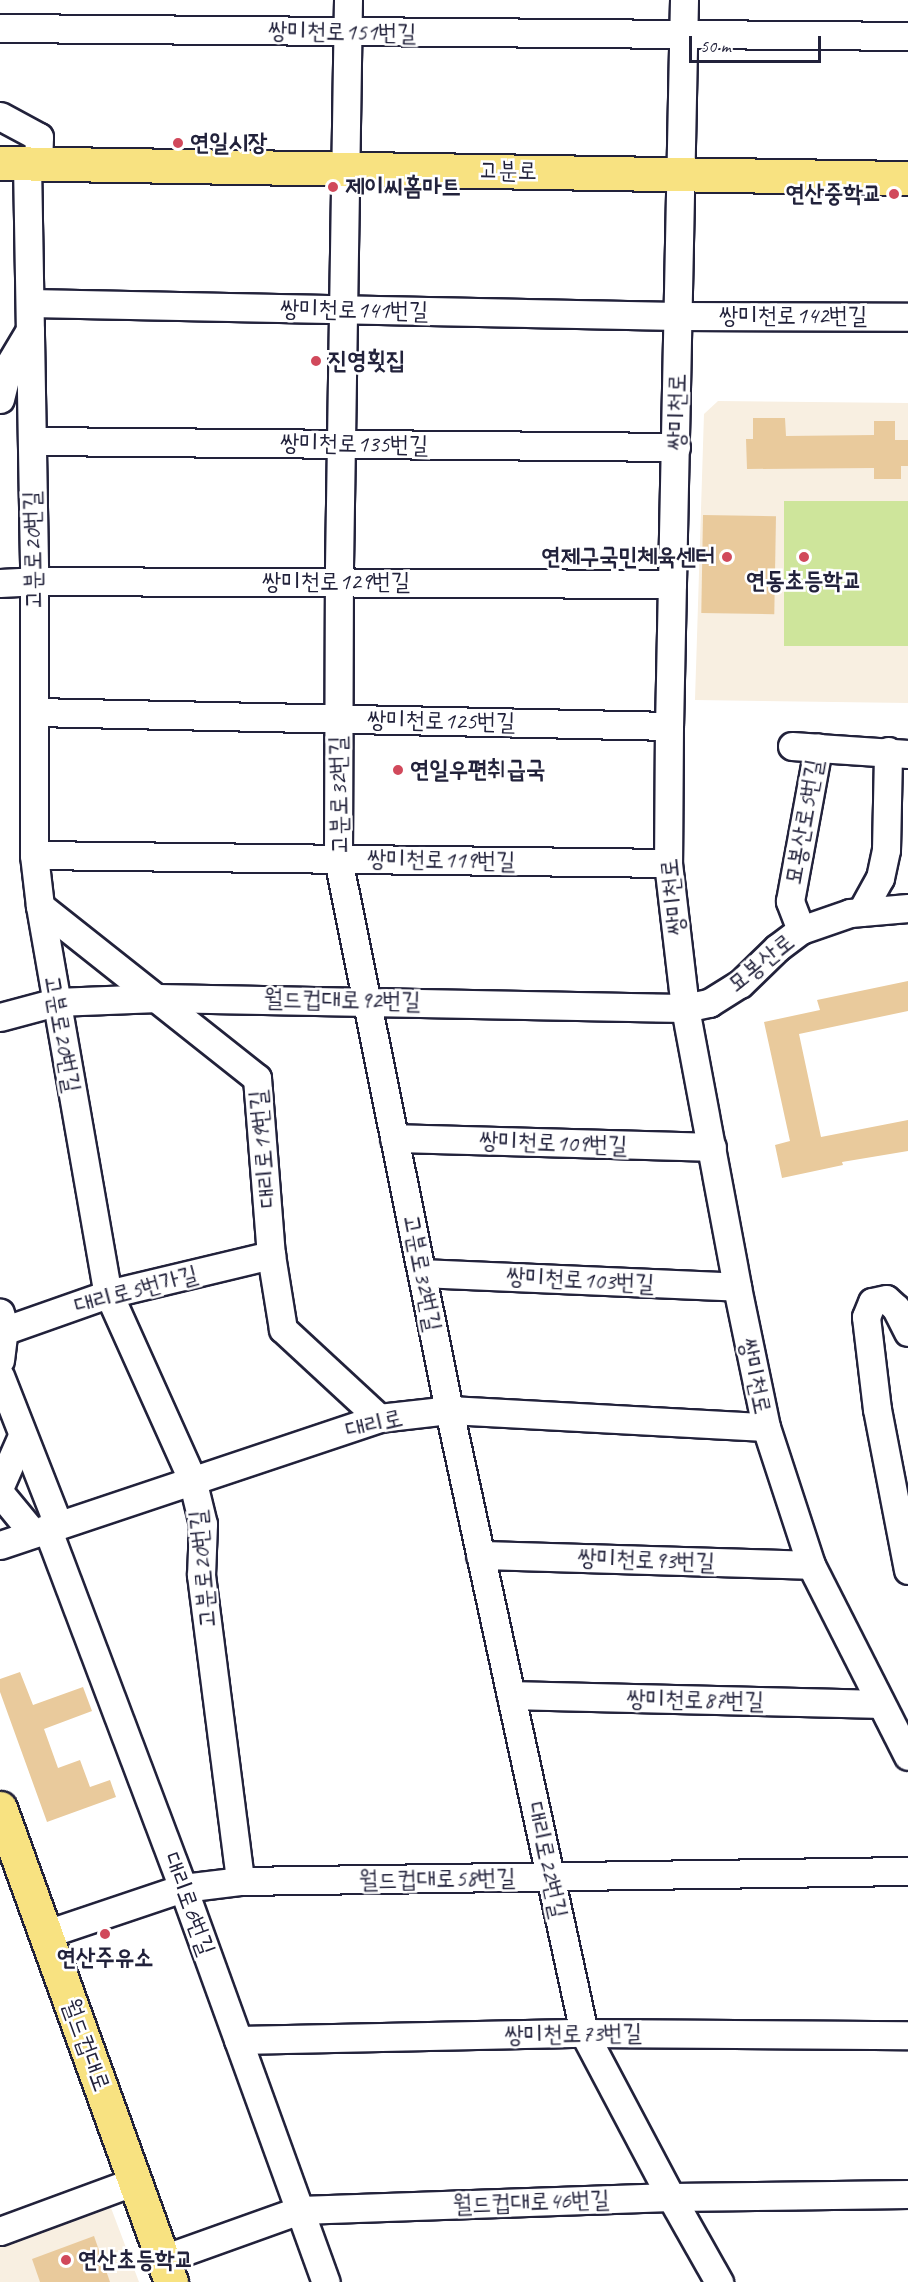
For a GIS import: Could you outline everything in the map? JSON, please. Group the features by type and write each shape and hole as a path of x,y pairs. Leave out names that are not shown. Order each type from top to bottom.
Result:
{"main road":[{"name":"고분로","path":"22,163 908,178"},
{"name":"월드컵대로","path":"0,1808 167,2270"}],"street":[{"name":"고분로32번길","path":"348,0 346,169 343,192 338,859 449,1410"},
{"name":"쌍미천로","path":"684,0 668,863 685,1008 737,1287 766,1427 811,1565 908,1756"},
{"name":"쌍미천로151번길","path":"0,28 908,36"},
{"name":"고분로20번길","path":"0,116 39,137 22,163 30,303 34,580 34,855 40,906 108,1294 192,1479 203,1524 201,1575 240,1881"},
{"name":"쌍미천로141번길","path":"30,303 678,316"},
{"name":"쌍미천로142번길","path":"678,316 908,316"},
{"path":"0,399 8,367 30,330"},
{"name":"쌍미천로135번길","path":"32,441 676,447"},
{"name":"쌍미천로129번길","path":"0,583 34,580 672,584"},
{"name":"쌍미천로125번길","path":"34,712 669,726"},
{"name":"묘봉산로5번길","path":"801,930 790,901 805,747 898,753"},
{"path":"861,912 880,878 886,850 898,753"},
{"name":"쌍미천로119번길","path":"34,855 668,863"},
{"name":"대리로19번길","path":"40,906 257,1078 272,1255 283,1329 379,1418"},
{"name":"묘봉산로","path":"685,1008 709,1003 740,984 777,948 801,930 850,913 908,908"},
{"name":"월드컵대로92번길","path":"0,1017 56,1002 158,998 366,1000 685,1008"},
{"name":"쌍미천로109번길","path":"394,1138 712,1147"},
{"name":"대리로5번가길","path":"2,1322 272,1255"},
{"name":"쌍미천로103번길","path":"422,1273 737,1287"},
{"path":"908,1332 896,1308 886,1299 873,1302 866,1317 877,1409 908,1570"},
{"path":"0,1360 2,1322"},
{"name":"대리로6번길","path":"0,1376 22,1436 46,1529 183,1888 326,2282"},
{"name":"대리로","path":"0,1545 379,1418 449,1410 766,1427"},
{"name":"대리로22번길","path":"449,1410 584,2033 670,2197 719,2282"},
{"path":"0,1486 22,1436"},
{"path":"0,1493 46,1529"},
{"name":"쌍미천로93번길","path":"480,1555 811,1565"},
{"name":"쌍미천로87번길","path":"511,1695 880,1704"},
{"name":"월드컵대로58번길","path":"46,1934 183,1888 240,1881 908,1871"},
{"name":"쌍미천로73번길","path":"238,2040 584,2033 908,2035"},
{"path":"0,2231 135,2181"},
{"name":"월드컵대로46번길","path":"167,2270 300,2210 670,2197 908,2194"}],"shaded area":[{"name":"연동초등학교","path":"718,401 908,403 908,703 695,700 704,414"},
{"name":"연산초등학교","path":"108,2200 139,2282 0,2282 0,2238"}],"green space":[{"path":"784,501 908,501 908,646 784,646"}],"building":[{"path":"753,418 785,418 786,436 874,435 874,421 895,421 895,440 908,440 908,466 901,466 901,479 874,479 874,468 747,469 746,439 753,439"},
{"path":"703,515 776,516 774,614 701,613"},
{"path":"908,981 908,1011 799,1034 821,1137 908,1120 908,1151 842,1162 843,1165 782,1178 775,1145 790,1141 764,1022 820,1010 817,1000"},
{"path":"20,1672 33,1705 83,1687 92,1711 44,1729 58,1768 80,1760 90,1787 110,1780 116,1797 47,1822 0,1692 0,1679"},
{"path":"94,2236 110,2282 40,2282 32,2259"}],"place":[{"name":"연일시장","path":"178,143"},
{"name":"제이씨홈마트","path":"333,187"},
{"name":"연산중학교","path":"894,194"},
{"name":"진영횟집","path":"316,361"},
{"name":"연제구국민체육센터","path":"727,557"},
{"name":"연동초등학교","path":"804,557"},
{"name":"연일우편취급국","path":"398,770"},
{"name":"연산주유소","path":"105,1934"},
{"name":"연산초등학교","path":"66,2260"}]}
